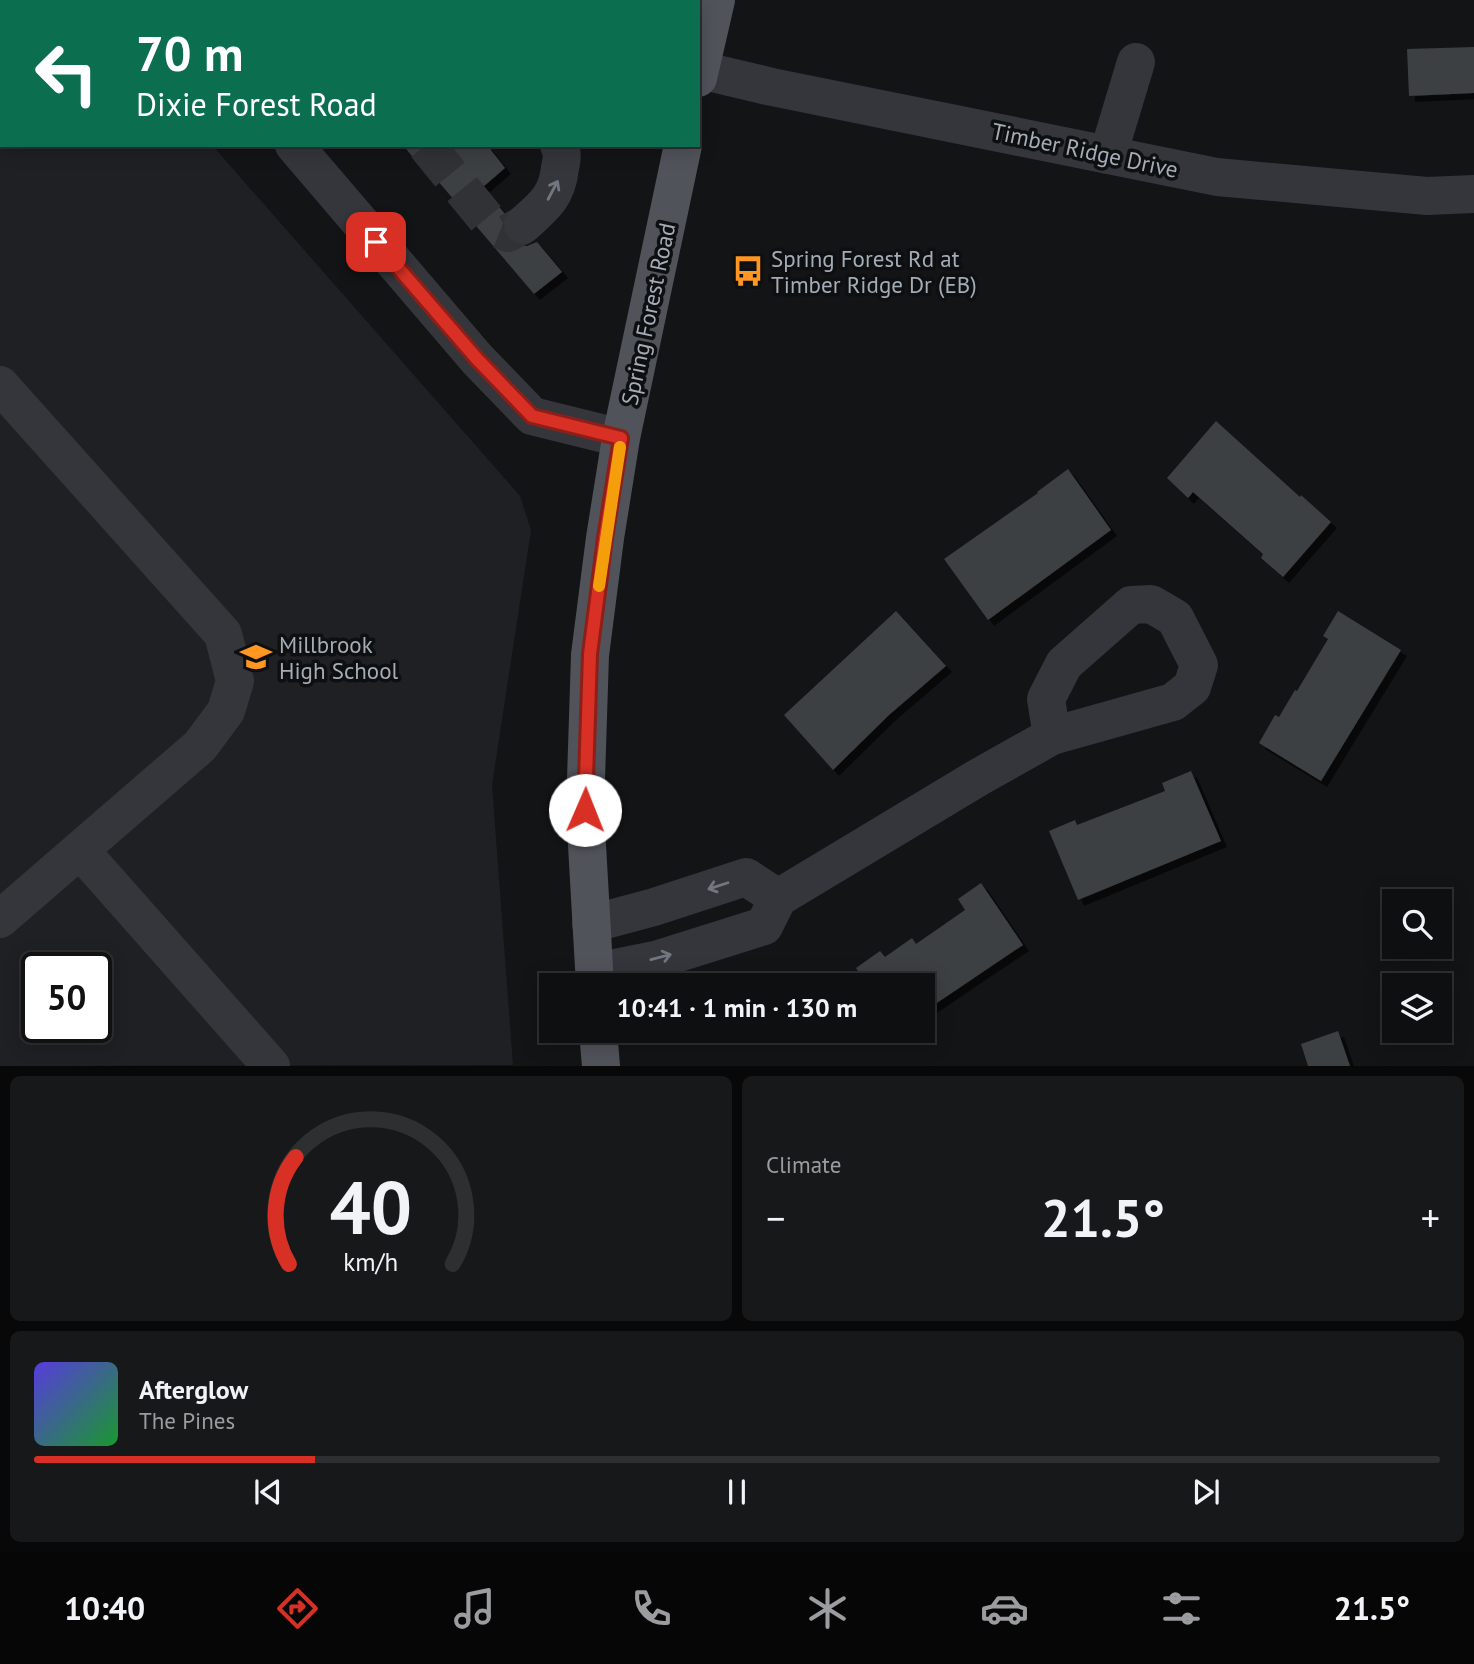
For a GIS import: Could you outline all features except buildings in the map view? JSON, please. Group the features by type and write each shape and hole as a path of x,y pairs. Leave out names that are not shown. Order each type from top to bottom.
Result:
{"main road":[{"path":"700,70 716,0"},
{"name":"Spring Forest Road","path":"595,973 585,810 590,654 621,438 683,147"},
{"path":"599,1043 601,1066"}],"street":[{"path":"1108,155 1136,62"},
{"name":"Timber Ridge Drive","path":"700,74 1217,177 1427,196 1474,194"},
{"path":"296,147 468,349 532,416 621,438"},
{"path":"523,225 544,206 558,185 562,153 560,147"},
{"path":"0,385 223,634 235,681 226,710 200,746 0,919"},
{"path":"614,973 764,926 778,898 979,776 1052,736"},
{"path":"80,850 271,1066"},
{"path":"591,924 746,877 778,898"}],"shaded area":[{"name":"Millbrook High School","path":"0,147 214,147 520,496 531,530 492,785 513,1065 0,1066"}],"tunnel":[{"path":"428,147 493,227 508,233 523,225"}],"slow traffic":[{"path":"599,586 620,447"}],"place":[{"name":"Spring Forest Rd at Timber Ridge Dr (EB)","path":"748,271"},
{"name":"Millbrook High School","path":"256,657"}],"route":[{"path":"376,242 477,359 532,416 621,438 590,654 585,810"}]}
